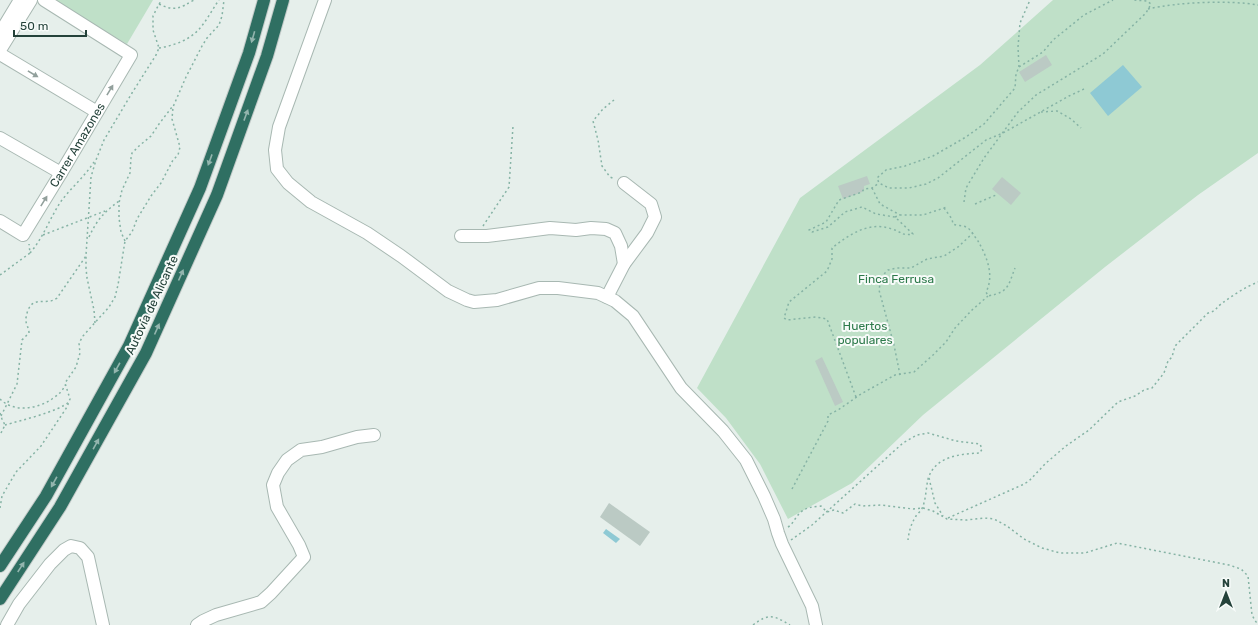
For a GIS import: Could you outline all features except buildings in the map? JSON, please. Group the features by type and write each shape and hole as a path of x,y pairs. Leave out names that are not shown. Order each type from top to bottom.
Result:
{"highway":[{"name":"Autovía de Alicante","path":"0,566 46,496 129,346 200,188 249,53 264,0"},
{"name":"Autovía de Alicante","path":"0,599 60,507 146,353 217,195 267,56 283,0"}],"street":[{"path":"0,33 20,0"},
{"path":"0,50 31,0"},
{"name":"Carrer Amazones","path":"23,235 131,55 44,0"},
{"path":"325,0 279,127 275,150 278,169 288,183 311,202 367,233 448,291 467,300 474,302 497,300 539,288 558,288 598,293 615,301 632,316 681,388 723,431 746,460 764,496 780,538 812,606 816,625"},
{"path":"0,54 97,112"},
{"path":"0,138 61,173"},
{"path":"607,297 624,264 647,234 655,217 651,204 624,183"},
{"path":"0,221 23,235"},
{"path":"461,236 487,236 550,228 576,230 591,228 606,229 615,233 621,246 624,264"},
{"path":"197,625 216,615 261,602 272,593 304,557 300,545 278,507 273,484 278,473 287,460 301,450 322,447 357,437 374,435"},
{"path":"6,625 19,604 50,564 64,550 71,546 80,548 88,557 103,625"}],"path":[{"path":"95,323 94,310 87,278 86,255 92,177 96,160 104,140 159,48 153,30 153,16 162,0"},
{"path":"159,4 175,9 181,8 194,0"},
{"path":"159,48 172,46 194,34 219,0"},
{"path":"0,399 7,404 23,408 31,408 39,406 58,395 64,388 65,383 76,367 80,353 79,343 83,336 110,307 115,297 118,285 125,241 119,218 120,200 122,190 130,173 132,153 138,146 151,136 172,107 202,46 207,38 219,26 224,0"},
{"path":"1030,0 1020,23 1018,47 1019,67 1016,74 1015,88 984,124 966,137 933,156 905,166 886,170 877,178 879,183 889,188 909,188 926,184 938,178 986,140 1003,133 1039,112 1084,89"},
{"path":"1019,67 1042,52 1053,40 1084,15 1113,0"},
{"path":"964,202 966,188 984,158 1018,112 1036,96 1103,54 1146,13 1151,4 1147,1 1134,0"},
{"path":"1148,9 1168,4 1201,1 1236,1 1258,5"},
{"path":"614,100 603,109 593,121 602,166 610,177 624,183"},
{"path":"125,241 132,232 137,219 173,160 180,152 178,138 172,119 172,107"},
{"path":"1039,112 1057,111 1071,119 1081,128"},
{"path":"476,236 509,187 514,126"},
{"path":"0,275 30,253 43,235 63,199 96,160"},
{"path":"879,183 872,188 864,189 862,192 839,200 826,222 809,230 812,232 828,227 845,212 862,207 876,214 895,217 900,215 924,216 947,207"},
{"path":"872,188 880,204 900,215"},
{"path":"975,204 996,195"},
{"path":"43,235 105,211 120,200"},
{"path":"944,208 954,224 967,227 973,233 984,253 988,265 989,284 986,292 988,296"},
{"path":"88,239 95,223 105,211"},
{"path":"856,397 827,319 816,317 787,320 784,318 785,313 789,302 827,272 832,259 832,248 847,236 860,230 877,227 893,229 905,236 913,234 895,217"},
{"path":"900,375 879,290 881,278 888,270 897,268 911,268 927,259 944,256 958,247 973,233"},
{"path":"23,235 28,239 30,253"},
{"path":"1,416 17,384 22,340 29,333 26,317 32,304 35,302 54,300 57,298 86,255"},
{"path":"792,489 828,421 828,414 838,410 856,397 895,375 914,372 929,360 946,342 955,328 972,310 988,296 998,294 1007,288 1015,268"},
{"path":"947,519 1022,485 1066,446 1089,430 1118,402 1136,396 1144,390 1152,388 1164,373 1168,361 1172,357 1175,346 1208,313 1215,311 1218,306 1231,296 1258,282"},
{"path":"0,508 2,496 16,472 41,446 67,407 70,399 65,383"},
{"path":"0,435 5,426 52,411 69,402"},
{"path":"0,413 5,426"},
{"path":"780,538 792,539 812,525 903,443 917,435 928,433 956,441 980,444 982,449 980,453 947,458 936,465 929,476 923,508 915,518 909,530 908,540"},
{"path":"929,476 935,502 943,516"},
{"path":"827,512 834,510 843,512 855,504 862,506 881,505 913,509 923,508 933,511 947,519 994,519 1024,539 1042,548 1060,553 1085,553 1117,543 1214,562 1241,569 1248,576 1252,615 1256,622 1258,622"},
{"path":"780,538 799,513 809,507 821,506 827,512"},
{"path":"753,625 765,617 777,618 790,625"}],"green space":[{"path":"53,0 153,0 127,44"},
{"name":"Finca Ferrusa","path":"1053,0 1258,0 1258,153 1198,195 1105,267 923,415 852,483 788,519 760,464 726,418 697,388 800,198 980,65"}],"water":[{"path":"1123,65 1142,87 1108,116 1090,93"},
{"path":"606,529 620,539 616,543 603,533"}],"park label":[{"name":"Huertos populares","path":"865,333"}]}
